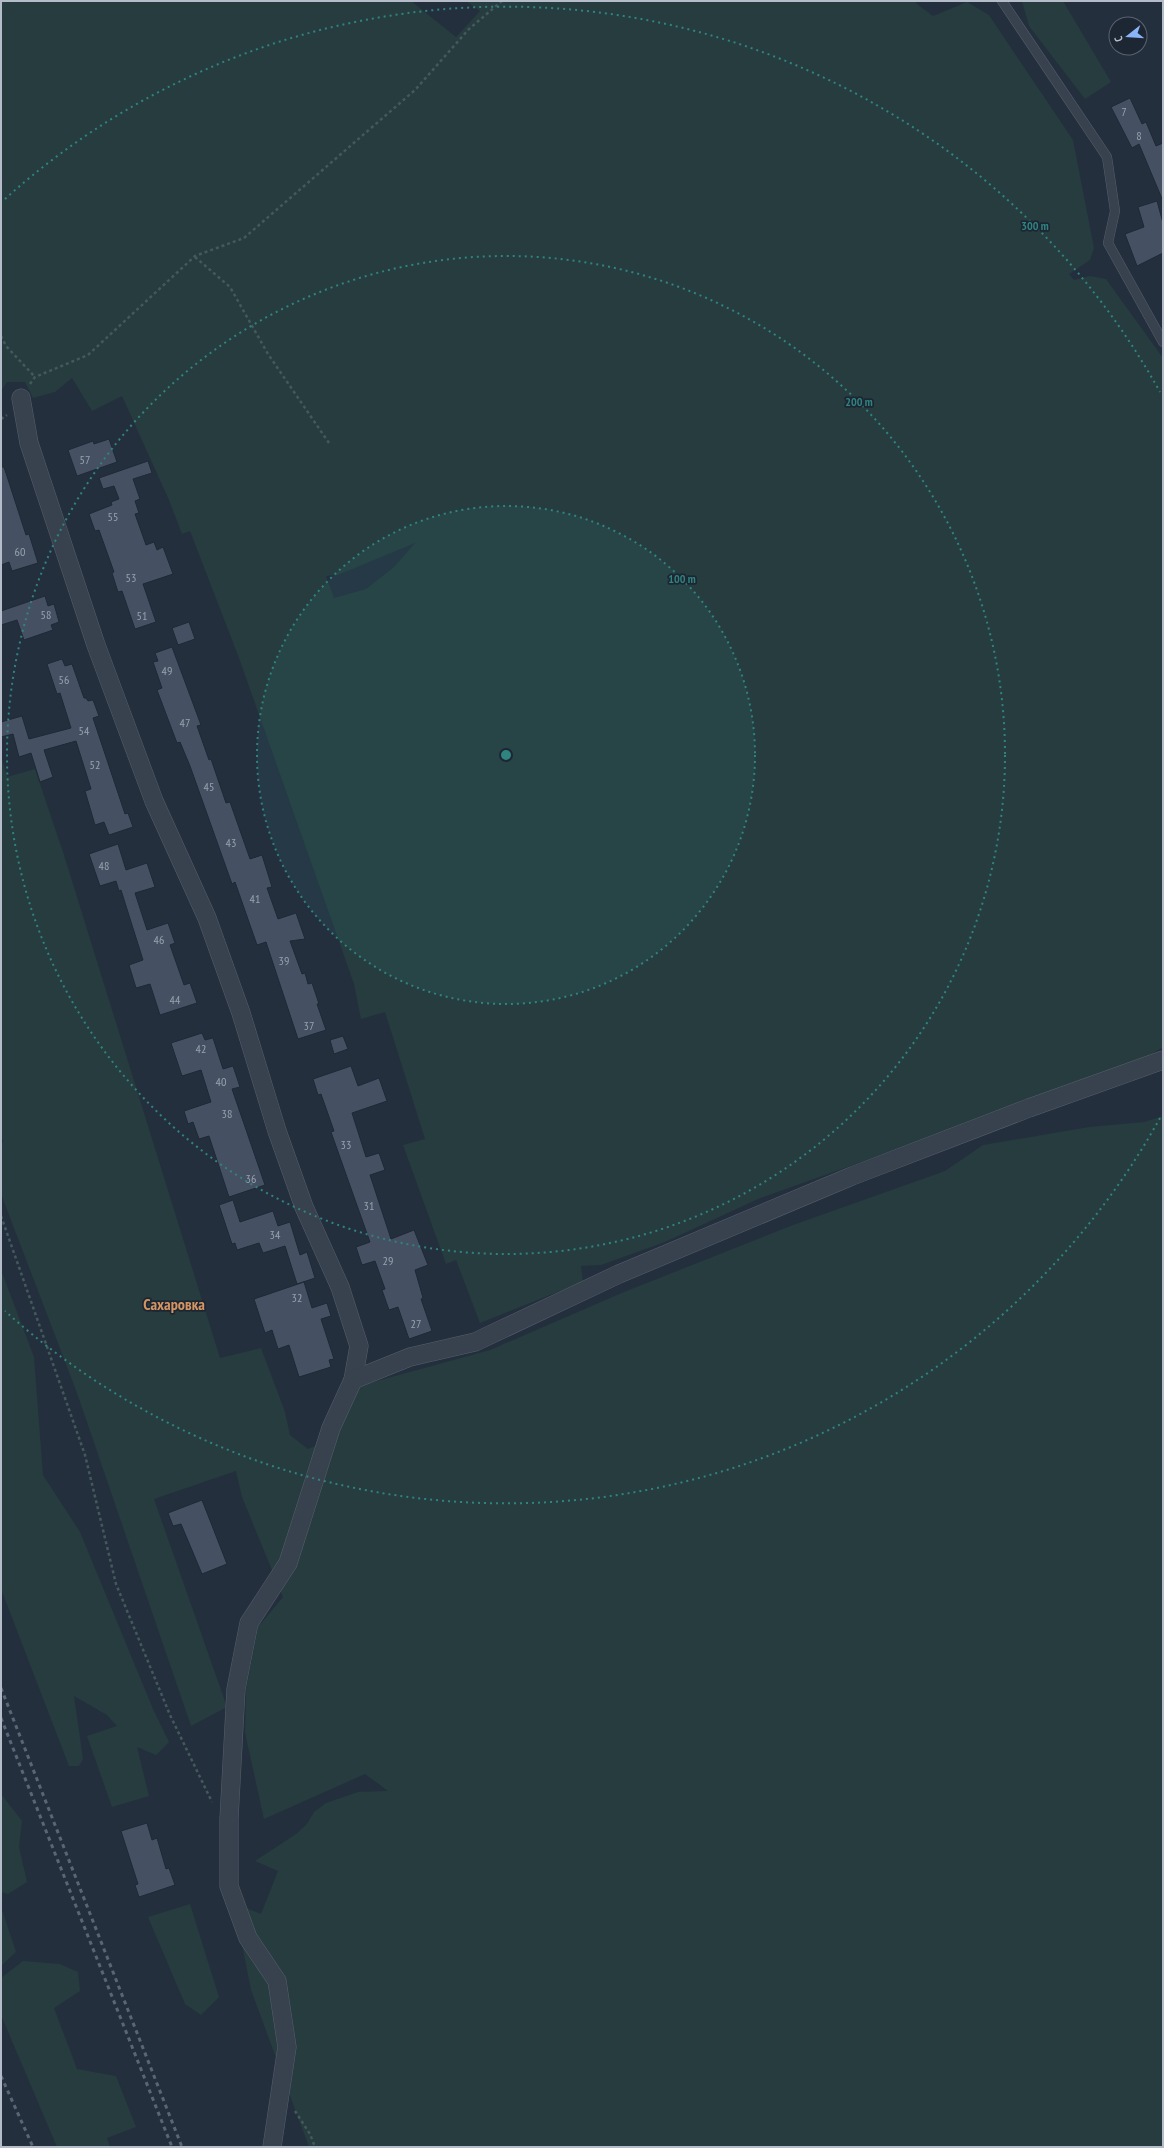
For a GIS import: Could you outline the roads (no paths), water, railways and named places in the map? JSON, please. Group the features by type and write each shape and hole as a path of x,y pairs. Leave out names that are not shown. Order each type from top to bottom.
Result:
{"street":[{"path":"21,398 28,443 96,645 154,801 207,918 241,1013 277,1131 302,1200 340,1287 359,1346 353,1380 331,1428 288,1563 249,1623 236,1689 229,1819 229,1886 248,1938 278,1981 287,2047 272,2147"},
{"path":"353,1380 410,1357 475,1342 619,1274 852,1176 1028,1108 1163,1060"}],"lane":[{"path":"1002,1 1107,156 1115,211 1108,243 1163,342"}],"railway":[{"path":"1,1688 182,2147"},
{"path":"1,1718 172,2147"},
{"path":"1,2076 33,2147"}],"district":[{"name":"Сахаровка","path":"174,1304"}]}
